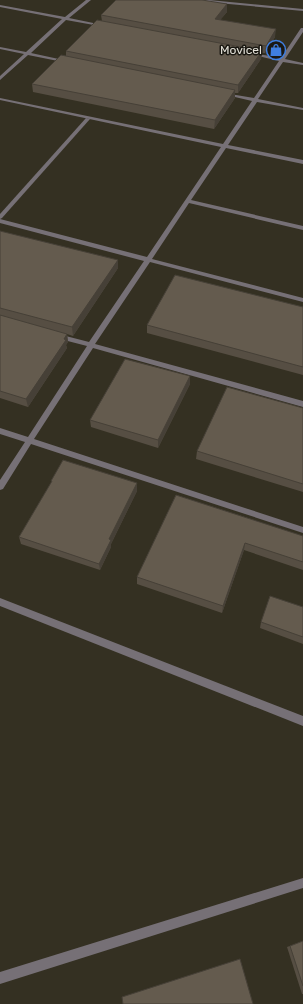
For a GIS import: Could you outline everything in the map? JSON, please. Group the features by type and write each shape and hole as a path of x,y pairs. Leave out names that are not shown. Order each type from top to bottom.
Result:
{"street":[{"path":"0,79 65,19 89,0"},
{"path":"196,0 303,10"},
{"path":"0,6 112,28"},
{"path":"0,487 91,345 149,261 303,29"},
{"path":"0,48 73,63"},
{"path":"242,52 303,64"},
{"path":"217,92 303,109"},
{"path":"0,99 88,119 303,162"},
{"path":"0,217 88,119"},
{"path":"189,201 303,228"},
{"path":"0,221 303,300"},
{"path":"53,334 303,404"},
{"path":"0,431 303,530"},
{"path":"0,602 303,721"},
{"path":"0,978 303,883"}],"building":[{"path":"116,0 202,0 227,4 215,19 276,29 266,46 101,15"},
{"path":"97,20 262,51 238,85 66,51"},
{"path":"61,55 235,90 215,120 32,84"},
{"path":"0,231 118,260 72,327 0,308"},
{"path":"175,275 303,307 303,367 147,325"},
{"path":"0,315 67,334 64,339 66,340 26,399 0,391"},
{"path":"125,359 190,376 158,440 90,420"},
{"path":"227,387 303,408 303,484 197,451"},
{"path":"63,460 137,483 109,539 111,540 99,564 19,537"},
{"path":"176,495 303,536 303,562 245,543 223,606 137,577"},
{"path":"270,596 303,607 303,637 261,622"},
{"path":"303,941 303,986 290,946"},
{"path":"240,959 253,1004 123,1004 122,997"}],"place":[{"name":"Movicel","path":"276,50"}]}
